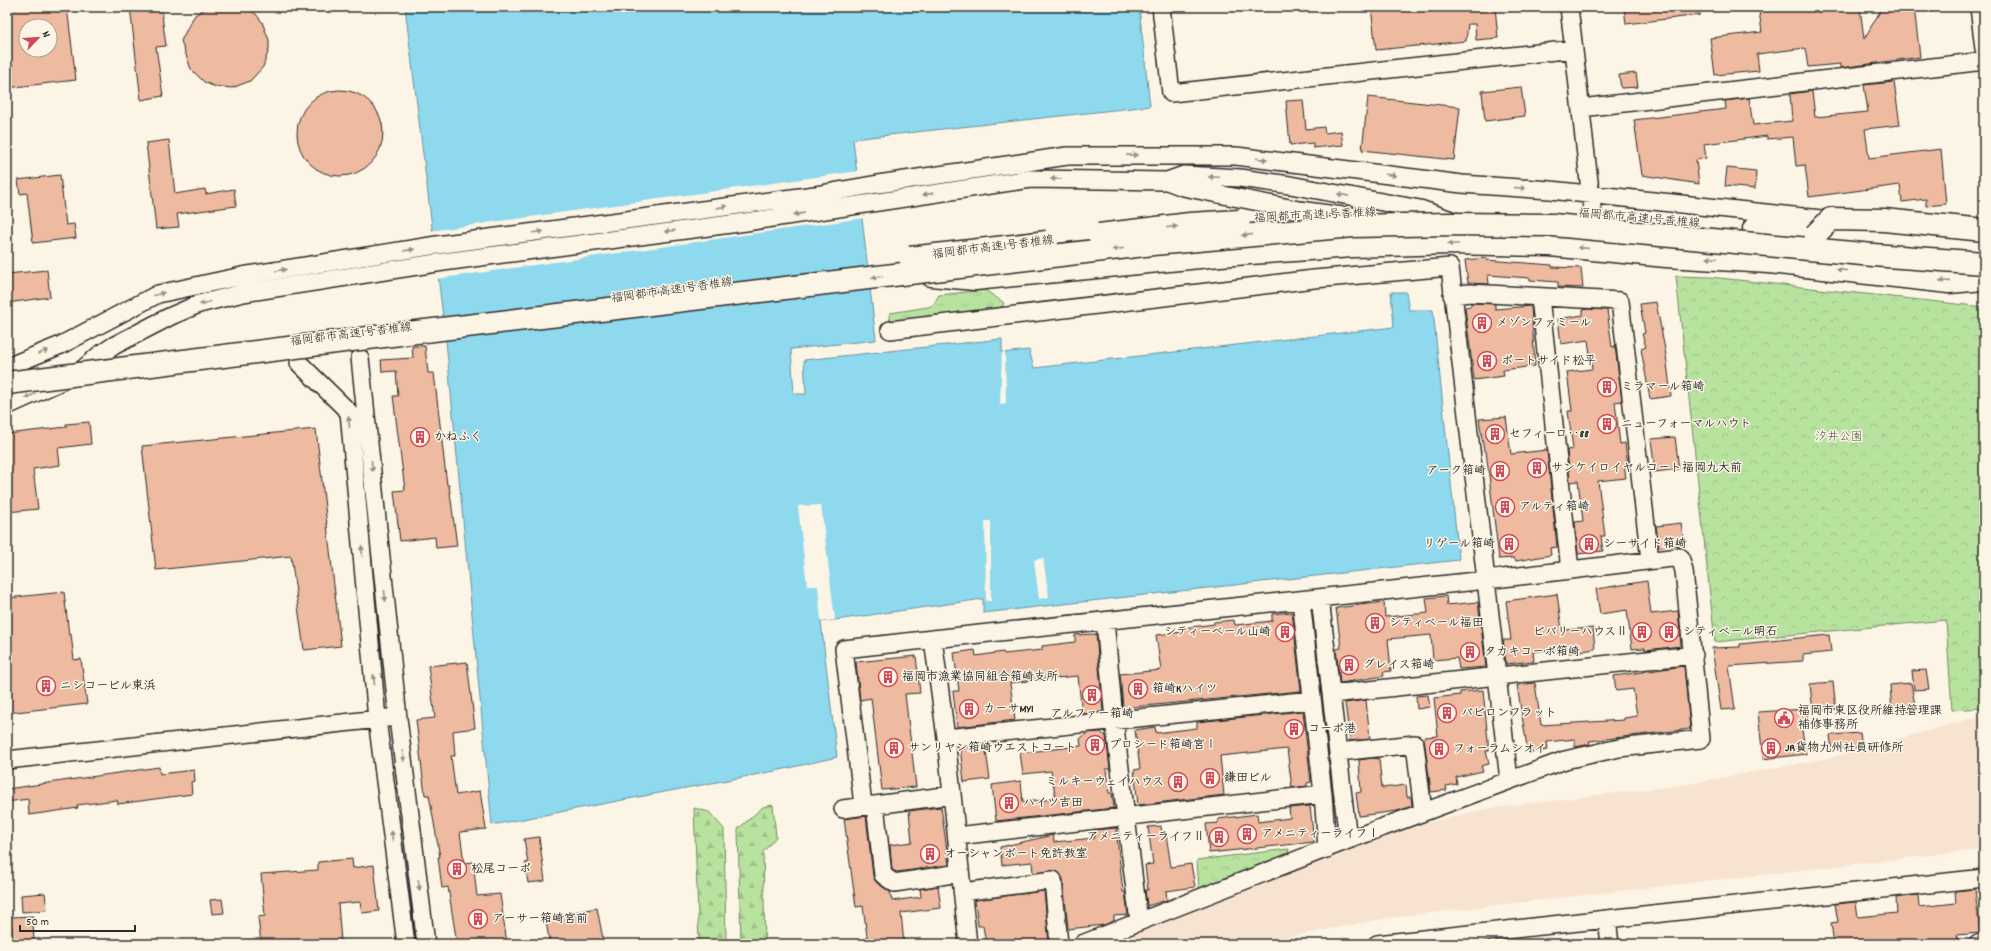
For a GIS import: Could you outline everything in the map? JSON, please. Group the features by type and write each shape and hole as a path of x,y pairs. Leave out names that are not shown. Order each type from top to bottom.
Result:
{"highway":[{"name":"福岡都市高速1号香椎線","path":"7,383 115,366 415,327 904,259 1198,224 1332,214 1451,210 1590,214 1984,249"},
{"path":"1815,235 1831,219 1884,220 1984,230"},
{"name":"福岡都市高速1号香椎線","path":"7,378 908,273 1238,236 1353,226 1450,224 1552,226 1874,255 1984,263"},
{"path":"908,273 975,280 1220,255 1354,246 1449,243 1550,245 1666,256 1769,262 1949,282 1984,279"},
{"path":"7,370 77,361 115,366"},
{"path":"7,374 115,366"}],"street":[{"path":"1161,7 1171,93 1574,49"},
{"path":"1570,7 1594,225"},
{"path":"1979,7 1984,49"},
{"path":"1581,108 1984,61"},
{"path":"7,367 61,345 158,294 242,276 438,245 815,196 878,184 1067,156 1236,156 1462,184 1591,195 1793,216 1936,235 1984,238"},
{"path":"7,406 77,374 98,356 115,345 171,316 199,304 243,293 435,264 746,222 1031,179 1168,181 1184,175 1240,178 1290,185 1420,209 1462,223"},
{"path":"1168,181 1183,188 1298,210 1423,228 1462,223 1594,225 1692,232 1848,250 1926,255 1984,274"},
{"path":"890,330 1314,279 1450,267 1452,295 1509,780"},
{"path":"1452,295 1470,293 1620,301 1650,560"},
{"path":"1540,297 1570,570"},
{"path":"360,358 398,718 426,944"},
{"path":"299,363 348,412 377,719 406,944"},
{"path":"960,873 894,883 883,875 869,805 844,649 1486,580 1680,557 1684,571 1694,655 1701,739 1619,748 1566,760 1348,840 1082,944"},
{"path":"1320,598 1348,840"},
{"path":"1300,600 1323,794 1327,849"},
{"path":"1105,621 1114,720 1139,922"},
{"path":"933,639 946,738 968,944"},
{"path":"1332,694 1694,655"},
{"path":"946,738 1312,700"},
{"path":"7,760 377,719 398,718"},
{"path":"1338,752 1415,744 1424,812"},
{"path":"957,836 1323,794"},
{"path":"843,809 952,795"},
{"path":"1377,944 1984,878"},
{"path":"963,892 1053,880 1059,944"},
{"path":"1607,919 1610,944"},
{"path":"1978,944 1984,944"}],"shaded area":[{"path":"1984,715 1984,849 1387,918 1252,944 1098,944 1387,832 1485,809 1688,784 1834,757"}],"green space":[{"name":"汐井公園","path":"1676,276 1710,277 1984,307 1984,708 1952,710 1946,620 1715,642"},
{"path":"985,290 1004,303 1002,307 890,322 890,313 928,307 933,305 939,295"},
{"path":"773,805 776,837 763,852 765,944 741,944 738,829 763,807"},
{"path":"694,808 709,812 724,829 726,944 699,944"},
{"path":"1289,849 1287,857 1199,891 1197,860"}],"water":[{"path":"405,7 1139,7 1150,106 853,139 876,340 791,349 794,394 806,394 804,360 1002,339 1002,353 1029,350 1034,368 1394,327 1391,292 1406,292 1409,310 1433,310 1459,560 983,613 983,599 821,622 837,757 780,770 492,825 446,341"}],"pier":[{"path":"859,171 864,218 436,279 430,231"},
{"path":"1005,352 1006,403 1000,404 1002,353"},
{"path":"821,505 835,620 821,622 818,586 807,586 798,506"},
{"path":"985,521 991,521 991,601 986,601"},
{"path":"1043,558 1049,597 1039,599 1034,560"}],"building":[{"path":"7,7 67,7 76,80 7,88"},
{"path":"130,7 161,7 166,46 156,47 163,96 141,100"},
{"path":"207,7 245,7 256,14 262,22 269,40 269,49 263,67 250,81 232,88 213,86 204,82 191,69 181,41 195,15"},
{"path":"1371,7 1495,7 1498,38 1476,40 1475,24 1468,24 1466,41 1376,50"},
{"path":"1624,7 1699,7 1700,15 1626,24"},
{"path":"1768,7 1860,7 1864,39 1882,8 1914,7 1920,57 1840,68 1840,64 1808,67 1805,48 1757,54 1759,71 1715,75 1710,38 1762,32 1759,11 1769,10"},
{"path":"1636,73 1638,87 1621,88 1619,75"},
{"path":"1894,82 1900,125 1865,129 1869,158 1941,149 1946,204 1926,206 1926,199 1902,202 1900,185 1809,197 1805,165 1796,166 1793,137 1767,139 1767,136 1704,144 1706,158 1696,160 1699,184 1642,175 1634,120 1726,109 1725,101 1749,98 1753,125 1792,121 1790,94 1812,91 1815,117 1868,112 1864,85"},
{"path":"1521,87 1525,116 1485,121 1482,91"},
{"path":"340,90 357,93 371,102 380,116 383,133 380,150 371,164 357,173 340,176 323,173 309,164 300,150 297,133 300,116 309,102 323,93"},
{"path":"1368,97 1460,107 1454,160 1362,150"},
{"path":"1303,100 1306,129 1324,127 1325,133 1341,131 1343,145 1313,148 1313,143 1290,145 1286,101"},
{"path":"169,140 175,194 205,189 206,194 234,189 236,206 177,214 179,227 156,229 146,143"},
{"path":"1727,168 1756,171 1755,189 1725,186"},
{"path":"60,175 66,225 74,224 76,238 33,243 27,193 20,194 18,180"},
{"path":"1486,258 1486,260 1552,265 1552,267 1581,268 1583,288 1558,287 1558,282 1530,280 1530,278 1488,275 1489,284 1468,283 1465,260"},
{"path":"47,270 50,297 7,303 7,274"},
{"path":"1656,302 1666,355 1671,396 1650,399 1641,349 1646,347 1642,334 1645,333 1640,304"},
{"path":"1471,303 1495,304 1495,309 1531,306 1535,366 1503,370 1504,376 1474,380 1465,307 1471,306"},
{"path":"1583,310 1607,310 1612,347 1615,346 1622,401 1615,402 1620,444 1625,443 1628,465 1624,465 1626,478 1598,481 1605,536 1601,536 1603,551 1578,554 1575,522 1583,521 1578,481 1570,482 1567,450 1573,449 1568,411 1572,411 1567,372 1592,369 1588,340 1561,344 1558,319 1583,315"},
{"path":"412,346 425,346 428,373 434,373 447,485 449,485 457,546 436,548 435,537 400,541 394,491 405,490 393,396 398,396 396,371 382,372 381,360 413,358"},
{"path":"1506,417 1511,454 1547,450 1557,547 1550,548 1551,555 1516,561 1514,558 1499,559 1486,451 1484,451 1479,419"},
{"path":"89,422 91,444 58,448 60,465 33,469 38,509 7,512 7,434 66,427 66,424"},
{"path":"316,429 341,646 304,650 291,556 156,570 142,446"},
{"path":"1675,437 1679,469 1655,472 1651,439"},
{"path":"1681,523 1684,545 1659,547 1656,526"},
{"path":"1647,581 1651,614 1678,611 1681,646 1645,650 1645,648 1632,649 1627,610 1600,614 1596,589"},
{"path":"64,592 69,635 71,634 74,660 81,659 87,704 7,713 7,598"},
{"path":"1557,594 1562,630 1593,628 1595,649 1569,653 1568,647 1533,652 1534,661 1506,664 1503,640 1511,640 1506,601"},
{"path":"1446,596 1447,605 1478,602 1486,667 1459,669 1457,658 1433,660 1431,635 1388,639 1391,671 1383,672 1384,676 1340,683 1336,649 1341,648 1336,608 1384,602 1385,617 1428,613 1426,598"},
{"path":"1292,612 1301,691 1123,708 1120,674 1161,670 1156,635 1183,632 1183,628 1214,624 1214,622 1234,620 1235,625 1272,621 1272,614"},
{"path":"1096,634 1103,712 1082,714 1078,676 1046,679 1010,683 1015,720 957,727 953,691 959,691 954,653 975,650 976,656 1003,652 1004,654 1042,650 1042,646 1075,642 1075,635"},
{"path":"1829,635 1831,652 1803,655 1803,661 1729,666 1735,709 1721,710 1712,648 1740,647 1740,644"},
{"path":"916,656 920,693 905,694 916,787 882,790 871,698 860,700 856,662"},
{"path":"467,662 475,728 453,731 455,756 451,756 456,795 480,791 486,829 460,832 464,863 473,862 477,896 500,894 507,944 457,944 448,887 442,888 438,857 440,857 429,795 425,795 416,720 435,718 428,666"},
{"path":"1684,666 1690,729 1589,741 1590,744 1575,747 1575,739 1547,742 1548,750 1528,753 1517,685 1535,683 1541,725 1624,720 1624,718 1637,716 1633,689 1616,691 1614,676"},
{"path":"1926,670 1929,689 1914,690 1912,671"},
{"path":"1833,682 1836,709 1813,712 1810,684"},
{"path":"1911,683 1916,711 1892,713 1890,685"},
{"path":"1483,690 1489,751 1486,751 1489,764 1481,766 1483,771 1456,777 1457,784 1446,786 1447,790 1431,792 1424,737 1438,736 1434,698 1460,695 1460,692"},
{"path":"1428,695 1430,707 1417,709 1416,696"},
{"path":"1366,700 1370,739 1350,741 1345,703"},
{"path":"1807,709 1809,724 1801,724 1806,754 1763,759 1758,712"},
{"path":"1303,711 1311,782 1307,783 1307,786 1292,788 1287,749 1220,756 1224,795 1138,805 1134,770 1140,769 1135,730 1155,727 1156,733 1197,728 1197,722"},
{"path":"1100,732 1106,736 1110,769 1106,769 1109,793 1112,793 1114,808 996,821 992,785 1021,781 1023,802 1056,799 1051,771 1023,774 1020,753 1081,746 1080,739 1087,733"},
{"path":"1860,733 1862,747 1832,750 1830,735"},
{"path":"985,744 990,779 964,782 960,747"},
{"path":"1373,758 1379,759 1382,788 1406,785 1407,797 1411,797 1412,806 1397,811 1359,816 1356,793 1361,792 1359,760"},
{"path":"159,767 160,774 194,770 195,781 191,782 192,794 118,804 117,800 77,805 78,808 29,815 28,799 7,802 7,789"},
{"path":"1310,806 1314,842 1209,853 1206,824 1218,823 1218,819 1257,814 1258,822 1290,818 1289,808"},
{"path":"941,807 949,865 897,872 892,870 890,845 912,842 909,811"},
{"path":"866,816 873,876 877,883 890,892 892,901 921,897 920,889 938,886 941,908 901,913 904,944 868,944 863,906 856,907 844,819"},
{"path":"1161,826 1162,834 1166,834 1171,867 1191,864 1195,887 1166,891 1167,900 1147,906 1145,890 1148,890 1145,865 1153,864 1148,827"},
{"path":"1116,828 1123,892 1125,892 1128,915 1114,916 1114,921 1104,925 1068,929 1063,879 1057,871 1033,873 1032,862 1002,865 1000,847 1053,835 1054,842 1095,838 1094,830"},
{"path":"539,837 545,881 528,883 525,863 528,863 524,839"},
{"path":"352,859 353,868 374,865 379,911 362,913 360,902 338,904 341,942 302,944 302,939 261,943 258,917 265,916 261,874 318,870 318,862"},
{"path":"1975,889 1980,933 1957,935 1958,941 1938,944 1834,944 1831,923 1838,922 1835,904 1856,902 1858,917 1897,913 1896,898 1918,895 1919,907 1956,903 1955,891"},
{"path":"1044,891 1049,944 986,944 983,926 978,926 975,900"},
{"path":"45,893 47,910 22,912 21,895"},
{"path":"222,899 224,913 212,914 210,900"},
{"path":"597,908 604,944 550,944 545,917"},
{"path":"33,916 34,944 13,944 11,917"}],"place":[{"name":"メゾンファミール","path":"1482,323"},
{"name":"ポートサイド松平","path":"1487,361"},
{"name":"ミラマール箱崎","path":"1607,387"},
{"name":"ニューフォーマルハウト","path":"1607,424"},
{"name":"セフィーロ‥88","path":"1495,434"},
{"name":"かねふく","path":"420,437"},
{"name":"サンケイロイヤルコート福岡九大前","path":"1537,468"},
{"name":"アーク箱崎","path":"1500,471"},
{"name":"アルティ箱崎","path":"1505,507"},
{"name":"リゲール箱崎","path":"1509,544"},
{"name":"シーサイド箱崎","path":"1589,544"},
{"name":"シティベール福田","path":"1375,623"},
{"name":"シティーベール山崎","path":"1285,632"},
{"name":"ビバリーハウスⅡ","path":"1642,632"},
{"name":"シティベール明石","path":"1669,632"},
{"name":"タカキコーポ箱崎","path":"1470,652"},
{"name":"グレイス箱崎","path":"1349,665"},
{"name":"福岡市漁業協同組合箱崎支所","path":"888,677"},
{"name":"ニシコービル東浜","path":"46,686"},
{"name":"箱崎Kハイツ","path":"1138,689"},
{"name":"アルファー箱崎","path":"1092,695"},
{"name":"カーサMY1","path":"969,709"},
{"name":"バビロンフラット","path":"1447,713"},
{"name":"福岡市東区役所維持管理課 補修事務所","path":"1784,718"},
{"name":"コーポ港","path":"1294,729"},
{"name":"プロシード箱崎宮Ⅰ","path":"1095,745"},
{"name":"サンリヤン箱崎ウエストコート","path":"894,748"},
{"name":"JR貨物九州社員研修所","path":"1771,748"},
{"name":"フォーラムシオイ","path":"1439,749"},
{"name":"鎌田ビル","path":"1210,778"},
{"name":"ミルキーウェイハウス","path":"1178,782"},
{"name":"ハイツ吉田","path":"1009,803"},
{"name":"アメニティーライフⅠ","path":"1247,834"},
{"name":"アメニティーライフⅡ","path":"1219,837"},
{"name":"オーシャンボート免許教室","path":"930,854"},
{"name":"松尾コーポ","path":"457,869"},
{"name":"アーサー箱崎宮前","path":"478,919"}]}
